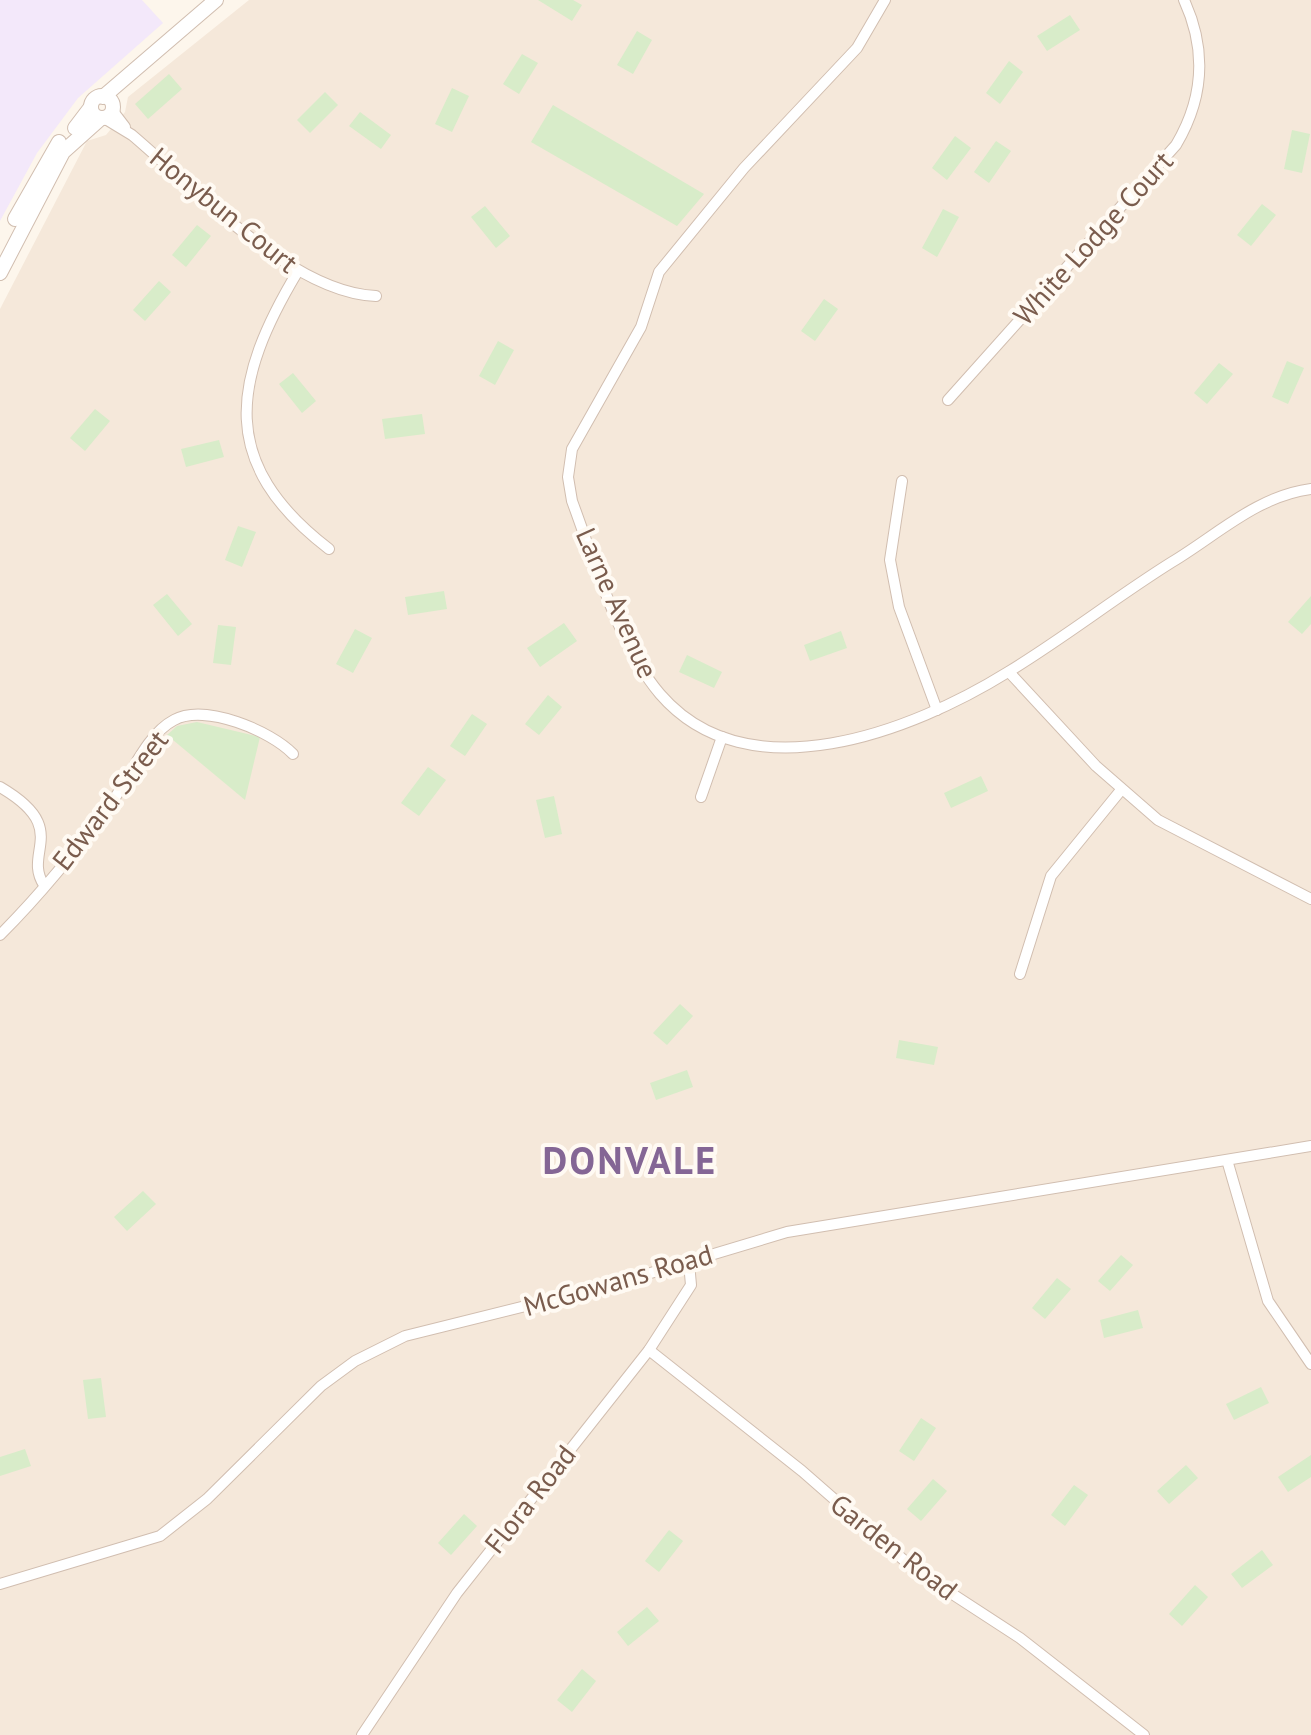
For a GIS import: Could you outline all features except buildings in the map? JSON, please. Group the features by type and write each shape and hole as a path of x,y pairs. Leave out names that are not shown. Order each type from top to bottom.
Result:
{"street":[{"path":"0,273 63,152 104,109 120,83 216,0"},
{"name":"Larne Avenue","path":"885,0 857,48 744,168 664,266 641,327 584,424 568,464 572,501 636,658 675,709 722,738 755,747 801,748 937,710 1009,672 1255,507 1311,489"},
{"name":"White Lodge Court","path":"948,400 1154,171 1184,130 1199,92 1200,72 1195,24 1184,0"},
{"path":"0,257 39,171 104,109"},
{"name":"Honybun Court","path":"104,109 298,271 342,292 376,296"},
{"path":"298,271 258,343 248,387 247,428 258,464 277,501 329,550"},
{"path":"902,481 890,560 899,607 937,710"},
{"path":"1009,672 1121,790 1176,832 1311,899"},
{"name":"Edward Street","path":"0,935 114,799 158,733 175,718 196,714 261,729 293,754"},
{"path":"702,798 722,738"},
{"path":"0,787 22,802 40,824 43,846 38,871 44,884"},
{"path":"1020,974 1051,876 1121,790"},
{"name":"McGowans Road","path":"0,1584 160,1536 206,1499 321,1386 382,1345 689,1263 786,1232 1311,1146"},
{"path":"1227,1160 1268,1301 1311,1364"},
{"name":"Flora Road","path":"362,1735 457,1593 650,1350 691,1284 689,1263"},
{"name":"Garden Road","path":"650,1350 802,1471 914,1569 1032,1646 1144,1735"}],"shaded area":[{"path":"0,0 142,0 163,23 78,98 37,153 0,221"},
{"path":"249,0 1311,0 1311,1735 0,1735 0,309 87,141 106,135 125,112 128,97"}],"green space":[{"path":"538,0 573,0 582,5 572,21"},
{"path":"1070,15 1080,30 1047,51 1037,36"},
{"path":"637,31 652,40 633,74 617,65"},
{"path":"522,54 538,63 519,94 503,84"},
{"path":"1009,61 1023,72 1000,104 986,93"},
{"path":"169,74 182,89 148,119 135,104"},
{"path":"452,88 469,96 452,132 435,124"},
{"path":"325,92 338,105 310,133 297,120"},
{"path":"553,105 704,194 677,226 531,142"},
{"path":"360,112 391,135 381,149 349,126"},
{"path":"1292,130 1310,134 1302,173 1284,169"},
{"path":"955,136 971,148 947,180 932,168"},
{"path":"996,141 1011,151 989,183 974,172"},
{"path":"1262,204 1276,215 1251,246 1237,235"},
{"path":"485,206 510,236 496,248 471,217"},
{"path":"943,209 959,217 937,257 922,248"},
{"path":"197,225 211,236 186,267 172,255"},
{"path":"159,281 171,292 145,321 133,310"},
{"path":"824,299 838,309 815,341 801,331"},
{"path":"498,341 514,350 495,385 479,376"},
{"path":"1287,361 1304,368 1288,404 1272,397"},
{"path":"1219,363 1233,374 1207,404 1194,393"},
{"path":"293,373 316,401 302,413 279,384"},
{"path":"95,409 110,421 85,451 70,438"},
{"path":"422,414 425,434 385,439 382,419"},
{"path":"219,440 224,457 186,467 181,449"},
{"path":"238,526 256,532 242,567 225,560"},
{"path":"444,591 447,609 408,615 405,597"},
{"path":"167,594 192,624 178,636 153,605"},
{"path":"1311,596 1311,624 1302,634 1288,622"},
{"path":"564,623 577,641 540,667 527,648"},
{"path":"218,625 236,627 231,665 213,663"},
{"path":"355,629 372,638 353,673 336,664"},
{"path":"841,631 847,648 810,661 804,645"},
{"path":"687,655 722,672 714,688 679,672"},
{"path":"548,695 562,707 539,735 525,724"},
{"path":"472,714 487,724 465,756 450,746"},
{"path":"197,722 260,737 245,800 167,735 177,726"},
{"path":"428,767 446,780 419,816 401,803"},
{"path":"981,776 988,791 951,808 944,793"},
{"path":"554,796 562,834 545,838 536,800"},
{"path":"680,1004 693,1016 667,1045 653,1033"},
{"path":"899,1040 938,1047 934,1065 896,1058"},
{"path":"687,1070 693,1087 656,1100 650,1083"},
{"path":"143,1191 156,1204 127,1231 114,1217"},
{"path":"1121,1255 1133,1265 1110,1291 1098,1281"},
{"path":"1057,1278 1071,1289 1045,1319 1032,1308"},
{"path":"1138,1310 1143,1328 1104,1338 1100,1320"},
{"path":"101,1378 106,1417 88,1419 83,1380"},
{"path":"1261,1387 1269,1403 1234,1420 1226,1404"},
{"path":"921,1418 936,1428 914,1461 899,1451"},
{"path":"25,1449 31,1466 0,1476 0,1457"},
{"path":"1311,1455 1311,1477 1288,1492 1278,1477"},
{"path":"1186,1465 1198,1478 1169,1504 1157,1491"},
{"path":"933,1479 947,1491 921,1521 907,1509"},
{"path":"1074,1485 1088,1495 1065,1526 1051,1515"},
{"path":"464,1514 477,1526 451,1555 438,1543"},
{"path":"669,1530 683,1541 659,1572 645,1561"},
{"path":"1262,1550 1273,1565 1242,1588 1231,1574"},
{"path":"1195,1585 1208,1597 1182,1626 1169,1614"},
{"path":"647,1607 659,1621 628,1646 617,1632"},
{"path":"582,1669 596,1681 572,1712 557,1700"}],"district":[{"name":"DONVALE","path":"630,1161"}]}
